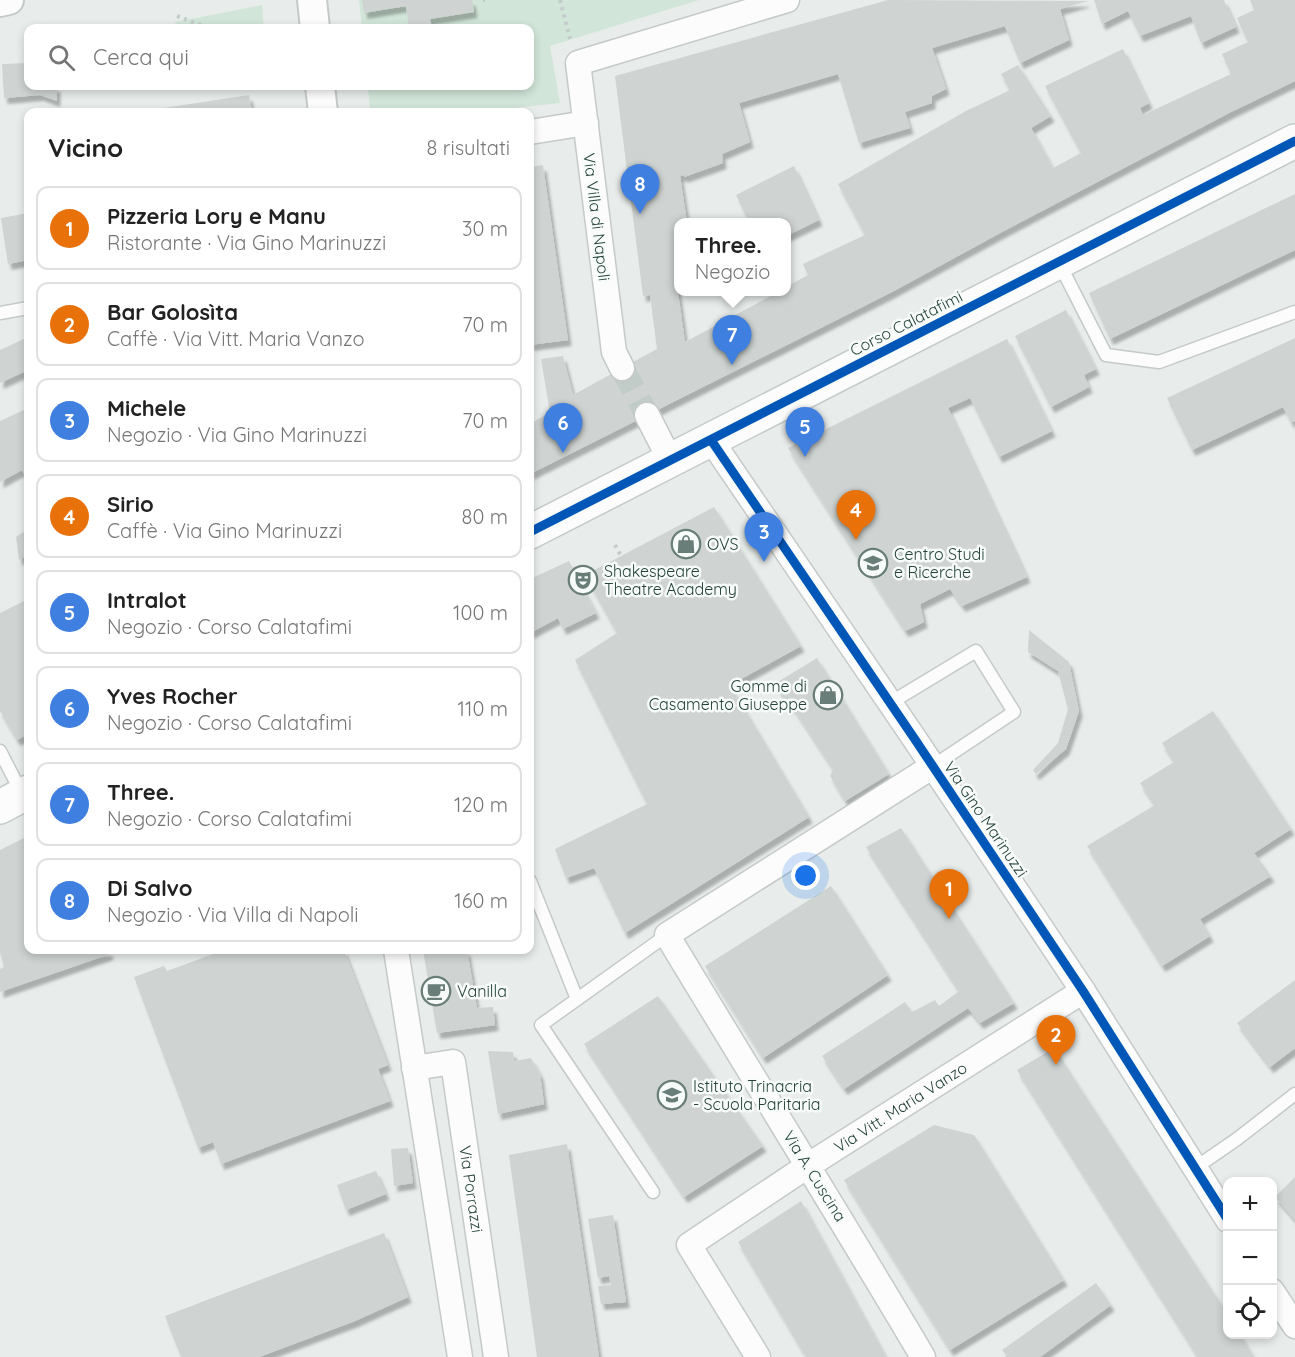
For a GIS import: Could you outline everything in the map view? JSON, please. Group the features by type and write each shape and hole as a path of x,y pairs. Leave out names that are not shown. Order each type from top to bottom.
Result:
{"main road":[{"name":"Corso Calatafimi","path":"534,530 1295,141"}],"street":[{"path":"0,2 9,0"},
{"path":"312,0 315,24"},
{"name":"Via Villa di Napoli","path":"622,368 614,352 578,63 787,0"},
{"path":"320,90 323,108"},
{"path":"534,131 586,123"},
{"path":"647,415 670,460"},
{"name":"Via Gino Marinuzzi","path":"711,440 1083,991 1223,1214"},
{"path":"667,935 933,766"},
{"name":"Via A. Cuscina","path":"667,935 923,1357"},
{"path":"397,954 460,1357"},
{"name":"Via Vitt. Maria Vanzo","path":"758,1357 689,1245 808,1165 1083,991"},
{"name":"Via Porrazzi","path":"414,1068 453,1062 496,1357"},
{"path":"1277,1299 1295,1326"}],"lane":[{"path":"1058,262 1106,355 1159,362 1295,312"},
{"path":"0,313 24,309"},
{"path":"890,703 976,651 1014,712 933,766"},
{"path":"0,751 17,798"},
{"path":"534,891 577,999"},
{"path":"653,1192 541,1025 667,935"},
{"path":"1195,1168 1295,1094"}],"path":[{"path":"560,0 570,40"},
{"path":"177,16 198,24"},
{"path":"615,545 621,556"}],"green space":[{"path":"359,0 699,0 550,46 560,103 516,108 370,108 368,90 534,90 534,24 362,24"},
{"path":"262,5 264,24 176,24 175,22"}],"building":[{"path":"362,0 472,0 474,12 430,19 431,24 408,24 406,6 364,13"},
{"path":"888,0 1088,1 1060,9 1069,40 1020,63 1005,26 932,48 946,89 932,96 932,103 905,112 910,128 859,143 838,74 739,103 750,142 722,154 723,163 684,177 684,175 680,176 686,218 674,218 674,296 679,296 685,342 771,296 791,296 791,284 808,275 803,264 865,235 838,184 966,111 1010,90 1001,74 1018,65 1051,116 1031,128 1053,168 1081,153 1045,86 1123,49 1149,103 1140,108 1143,115 1231,74 1222,54 1248,42 1237,18 1254,10 1250,0 1295,0 1295,81 1229,113 892,292 534,472 534,422 550,412 541,359 563,356 573,395 657,349 650,295 643,296 615,76"},
{"path":"1094,0 1224,0 1236,27 1201,43 1191,16 1140,36 1128,11 1102,24"},
{"path":"24,63 24,90 57,90 57,101 40,95 4,98 2,64"},
{"path":"249,95 251,108 164,108"},
{"path":"543,165 568,340 534,344 534,166"},
{"path":"794,166 819,220 791,234 791,218 747,218 736,195"},
{"path":"1295,194 1295,250 1110,339 1089,293"},
{"path":"24,214 24,261 8,264 1,218"},
{"path":"1066,310 1096,369 1084,375 1089,387 1051,407 1015,336"},
{"path":"1295,338 1295,421 1291,422 1283,407 1192,450 1167,398"},
{"path":"24,339 24,372 0,383 0,350"},
{"path":"1007,339 1052,431 999,457 970,398 948,408 1027,577 962,606 950,589 920,604 924,622 905,631 788,448"},
{"path":"24,410 24,474 22,470 0,482 0,421"},
{"path":"714,507 801,646 730,685 809,817 625,933 594,868 566,878 555,849 647,804 575,660 617,633 585,575"},
{"path":"24,532 24,557 19,560 16,537"},
{"path":"569,561 596,613 563,629 558,618 534,631 534,577"},
{"path":"24,601 24,736 17,740 0,711 0,613"},
{"path":"1029,630 1069,662 1079,711 1066,749 1036,774 1033,770 1058,743 1068,709 1058,671 1028,652"},
{"path":"817,658 889,774 845,801 830,776 833,769 791,705 786,708 776,683"},
{"path":"1213,711 1291,829 1254,853 1271,876 1200,919 1210,936 1162,966 1087,846 1155,805 1140,783 1174,762 1162,743"},
{"path":"901,828 1014,1003 980,1023 968,1008 844,1089 822,1056 905,1002 912,1012 935,1000 939,1006 959,991 866,847"},
{"path":"24,838 24,954 110,954 0,992 0,969 4,967 0,953 0,850"},
{"path":"831,886 888,975 763,1058 705,966"},
{"path":"213,954 346,954 388,1065 378,1069 390,1101 221,1164 213,1142 198,1148 134,977 164,966 167,971"},
{"path":"424,954 468,954 477,1008 493,1007 495,1025 437,1033"},
{"path":"1295,980 1295,1048 1270,1067 1237,1023"},
{"name":"Istituto Trinacria - Scuola Paritaria","path":"658,996 763,1146 684,1197 584,1044"},
{"path":"1054,1048 1223,1307 1223,1339 1243,1339 1254,1357 1198,1357 1017,1070"},
{"path":"488,1051 513,1052 514,1061 531,1058 540,1074 544,1104 498,1114"},
{"path":"934,1125 974,1135 1064,1280 950,1350 844,1180"},
{"path":"567,1144 599,1357 537,1357 509,1155"},
{"path":"408,1148 413,1183 394,1186 391,1149"},
{"path":"376,1171 386,1194 346,1210 337,1185"},
{"path":"1295,1177 1295,1220 1277,1199 1277,1195"},
{"path":"801,1201 886,1357 806,1357 738,1242"},
{"path":"613,1215 626,1302 601,1304 598,1286 611,1285 609,1276 598,1278 588,1219"},
{"path":"384,1233 408,1297 355,1321 259,1357 181,1357 165,1316"},
{"path":"1096,1283 1111,1305 1040,1357 1008,1357 1002,1350"}],"tunnel":[{"path":"622,368 647,415"}],"cycle path":[{"path":"534,530 1295,141"},
{"path":"711,440 1083,991 1223,1212"}],"place":[{"name":"Di Salvo","path":"640,214"},
{"name":"Three.","path":"732,365"},
{"name":"Yves Rocher","path":"563,453"},
{"name":"Intralot","path":"805,457"},
{"name":"Sirio","path":"856,540"},
{"name":"OVS","path":"686,544"},
{"name":"Michele","path":"764,562"},
{"name":"Centro Studi e Ricerche","path":"873,563"},
{"name":"Shakespeare Theatre Academy","path":"583,580"},
{"name":"Gomme di Casamento Giuseppe","path":"828,695"},
{"name":"Pizzeria Lory e Manu","path":"949,919"},
{"name":"Vanilla","path":"436,991"},
{"name":"Bar Golosìta","path":"1056,1065"},
{"name":"Istituto Trinacria - Scuola Paritaria","path":"672,1095"}]}
